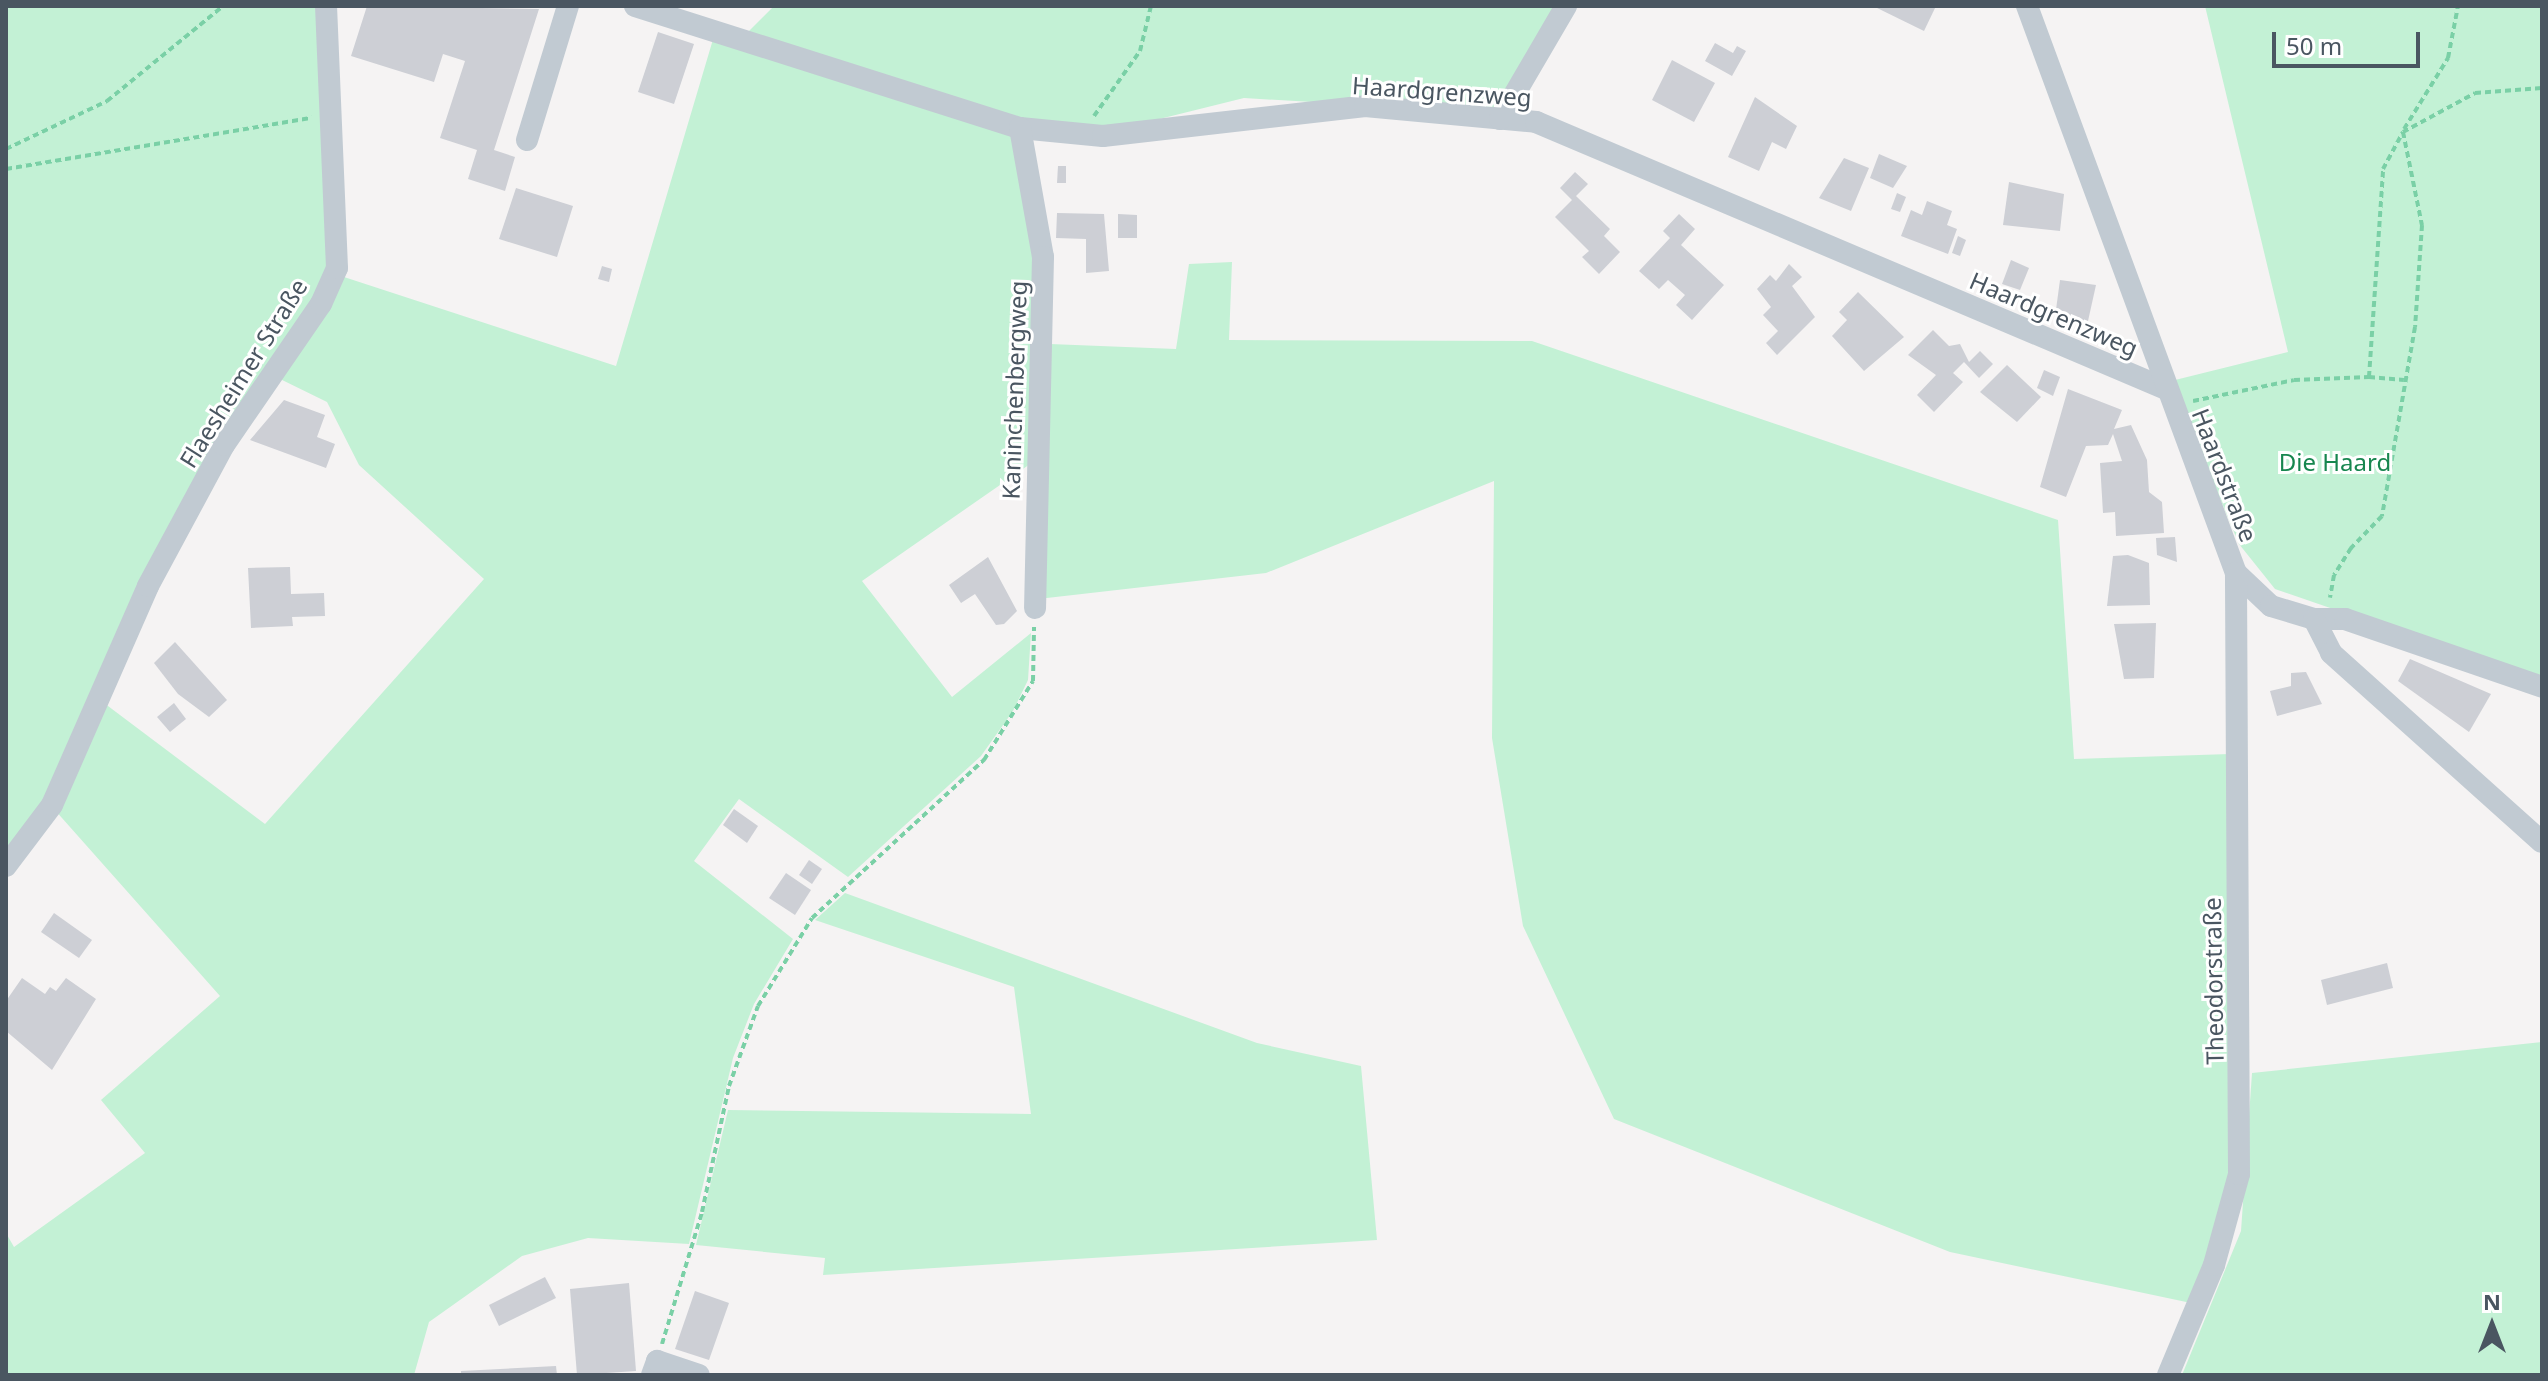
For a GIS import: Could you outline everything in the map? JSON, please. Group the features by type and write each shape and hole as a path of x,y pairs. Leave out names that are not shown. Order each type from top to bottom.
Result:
{"street":[{"name":"Flaesheimer Straße","path":"6,866 52,805 148,586 224,445 321,304 337,268 326,6"},
{"path":"527,140 568,6"},
{"name":"Haardgrenzweg","path":"635,6 1020,128 1083,133 1365,106 1536,122 2167,396"},
{"path":"1500,119 1566,6"},
{"name":"Haardstraße","path":"2027,6 2167,396 2236,573 2271,606 2314,619"},
{"name":"Kaninchenbergweg","path":"1020,128 1043,257 1035,608"},
{"name":"Theodorstraße","path":"2168,1375 2219,1251 2240,1162 2236,573"},
{"path":"2542,687 2345,619 2314,619 2331,653 2542,842"},
{"path":"654,1368 699,1375"}],"path":[{"path":"6,149 107,101 223,6"},
{"path":"1083,133 1140,51 1151,6"},
{"path":"2369,377 2383,169 2448,58 2458,6"},
{"path":"2403,132 2475,93 2542,88"},
{"path":"6,169 330,115"},
{"path":"2314,619 2351,548 2382,516 2415,327 2422,225 2403,132"},
{"path":"2167,396 2294,380 2369,377 2404,380"},
{"path":"654,1368 702,1212 729,1086 758,1006 812,918 984,760 1033,681 1035,608"}],"green space":[{"path":"6,6 321,6 339,248 318,305 248,406 48,803 6,860"},
{"path":"774,6 1562,6 1499,113 1244,98 1103,133 1020,127 746,34"},
{"name":"Die Haard","path":"2205,6 2542,6 2542,681 2275,589 2239,544 2171,381 2288,352"},
{"path":"714,36 1018,130 1039,256 1033,462 862,581 952,697 1031,633 1028,680 1013,711 981,756 848,877 739,799 694,861 793,939 754,1004 733,1058 689,1244 588,1238 522,1256 429,1322 414,1375 6,1375 6,1233 14,1247 145,1153 101,1100 220,996 54,809 100,700 265,824 484,579 359,465 327,402 276,377 344,277 616,366"},
{"path":"1232,262 1229,340 1532,341 2058,520 2074,759 2230,754 2237,1137 2208,1263 2191,1303 1950,1252 1614,1119 1523,926 1492,738 1494,481 1266,573 1038,599 1050,344 1176,349 1189,264"},
{"path":"845,893 1257,1043 1361,1066 1377,1240 823,1275 825,1258 696,1245 728,1110 1031,1114 1014,987 815,920"},
{"path":"2542,1042 2542,1375 2182,1375 2241,1231 2252,1073"}],"building":[{"path":"367,6 539,9 494,150 515,157 505,191 468,179 477,150 440,138 465,61 443,54 434,82 351,56"},
{"path":"1873,6 1936,6 1924,31"},
{"path":"658,32 694,44 674,104 638,92"},
{"path":"1715,43 1733,53 1737,46 1746,51 1732,76 1705,61"},
{"path":"1672,60 1715,83 1694,122 1652,100"},
{"path":"1755,97 1797,126 1786,149 1772,142 1759,171 1728,157"},
{"path":"1879,154 1907,166 1893,188 1870,178"},
{"path":"1844,158 1869,168 1851,211 1819,198"},
{"path":"1058,166 1066,166 1066,183 1057,183"},
{"path":"1575,172 1588,184 1576,196 1610,229 1604,236 1620,252 1599,274 1582,257 1589,251 1555,217 1572,200 1560,188"},
{"path":"2009,182 2064,194 2060,231 2003,225"},
{"path":"516,188 573,206 557,257 499,239"},
{"path":"1897,193 1906,197 1900,212 1891,209"},
{"path":"1927,201 1952,211 1947,225 1957,229 1948,254 1901,236 1911,210 1922,215"},
{"path":"1057,213 1104,214 1109,271 1086,273 1086,239 1056,238"},
{"path":"1118,214 1137,215 1137,238 1118,238"},
{"path":"1679,214 1695,229 1681,245 1724,285 1692,320 1676,305 1685,295 1668,280 1659,289 1639,271 1670,238 1663,231"},
{"path":"1958,236 1966,240 1960,256 1952,253"},
{"path":"2011,260 2029,268 2020,290 2002,284"},
{"path":"1789,264 1802,277 1792,286 1815,317 1777,355 1766,343 1778,331 1763,315 1771,307 1757,289 1770,275 1776,281"},
{"path":"602,266 612,269 609,282 598,279"},
{"path":"2060,280 2096,285 2088,321 2055,317"},
{"path":"1858,292 1904,337 1864,371 1832,336 1847,320 1839,312"},
{"path":"1933,330 1949,346 1960,344 1969,362 1980,351 1993,364 1979,378 1964,362 1953,373 1963,382 1934,412 1917,395 1936,375 1908,355"},
{"path":"2007,365 2041,397 2017,422 1980,392"},
{"path":"2044,370 2060,377 2053,396 2037,388"},
{"path":"2068,389 2122,410 2114,429 2131,425 2147,460 2149,492 2162,502 2164,533 2116,536 2115,512 2103,513 2100,463 2122,461 2113,434 2108,445 2086,446 2066,497 2040,487"},
{"path":"284,400 325,415 317,437 335,444 326,468 250,440"},
{"path":"2175,537 2177,562 2157,555 2156,538"},
{"path":"2128,555 2149,563 2150,605 2107,606 2113,556"},
{"path":"988,557 1017,611 1004,624 996,625 975,594 961,603 949,585"},
{"path":"290,567 291,594 324,593 325,616 292,617 293,626 251,628 248,568"},
{"path":"2156,623 2154,678 2124,679 2114,624"},
{"path":"175,642 227,700 209,717 178,694 154,663"},
{"path":"2410,659 2491,694 2469,732 2398,681"},
{"path":"2306,672 2322,704 2277,716 2270,691 2291,686 2291,673"},
{"path":"174,703 186,719 170,732 157,717"},
{"path":"734,809 758,826 747,843 723,825"},
{"path":"809,860 822,869 812,884 799,875"},
{"path":"786,873 811,890 795,915 769,898"},
{"path":"54,913 92,940 79,958 41,932"},
{"path":"2387,963 2393,988 2327,1005 2321,980"},
{"path":"22,978 45,994 50,987 56,991 66,978 96,999 52,1070 6,1031 6,1001"},
{"path":"545,1277 556,1298 499,1326 489,1305"},
{"path":"629,1283 636,1371 577,1375 570,1289"},
{"path":"695,1291 729,1303 709,1360 675,1349"},
{"path":"556,1366 557,1375 461,1375 461,1371"}]}
